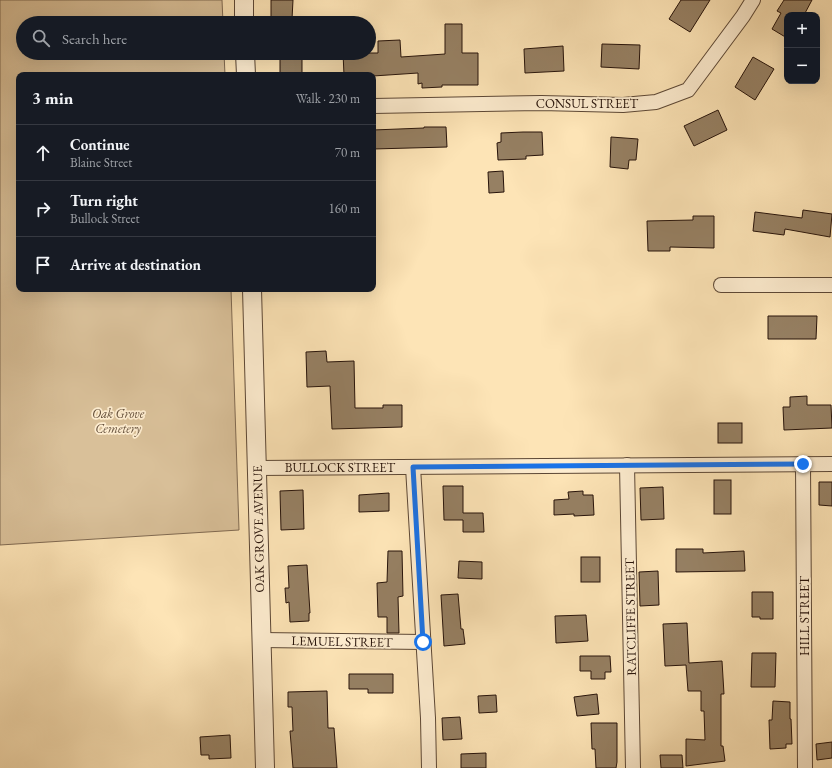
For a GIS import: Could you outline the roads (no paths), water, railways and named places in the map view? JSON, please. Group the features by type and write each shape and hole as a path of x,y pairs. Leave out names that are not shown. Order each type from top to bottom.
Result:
{"street":[{"path":"244,0 244,16"},
{"name":"CONSUL STREET","path":"376,106 541,103 623,106 656,102 688,90 743,16 752,0"},
{"path":"246,60 246,72"},
{"path":"721,285 832,285"},
{"name":"OAK GROVE AVENUE","path":"252,292 265,768"},
{"name":"HILL STREET","path":"803,464 804,768"},
{"name":"BULLOCK STREET","path":"256,468 832,464"},
{"name":"RATCLIFFE STREET","path":"627,465 633,768"},
{"path":"413,467 429,768"},
{"name":"LEMUEL STREET","path":"261,640 423,642"}],"park label":[{"name":"Oak Grove Cemetery","path":"118,420"}]}
